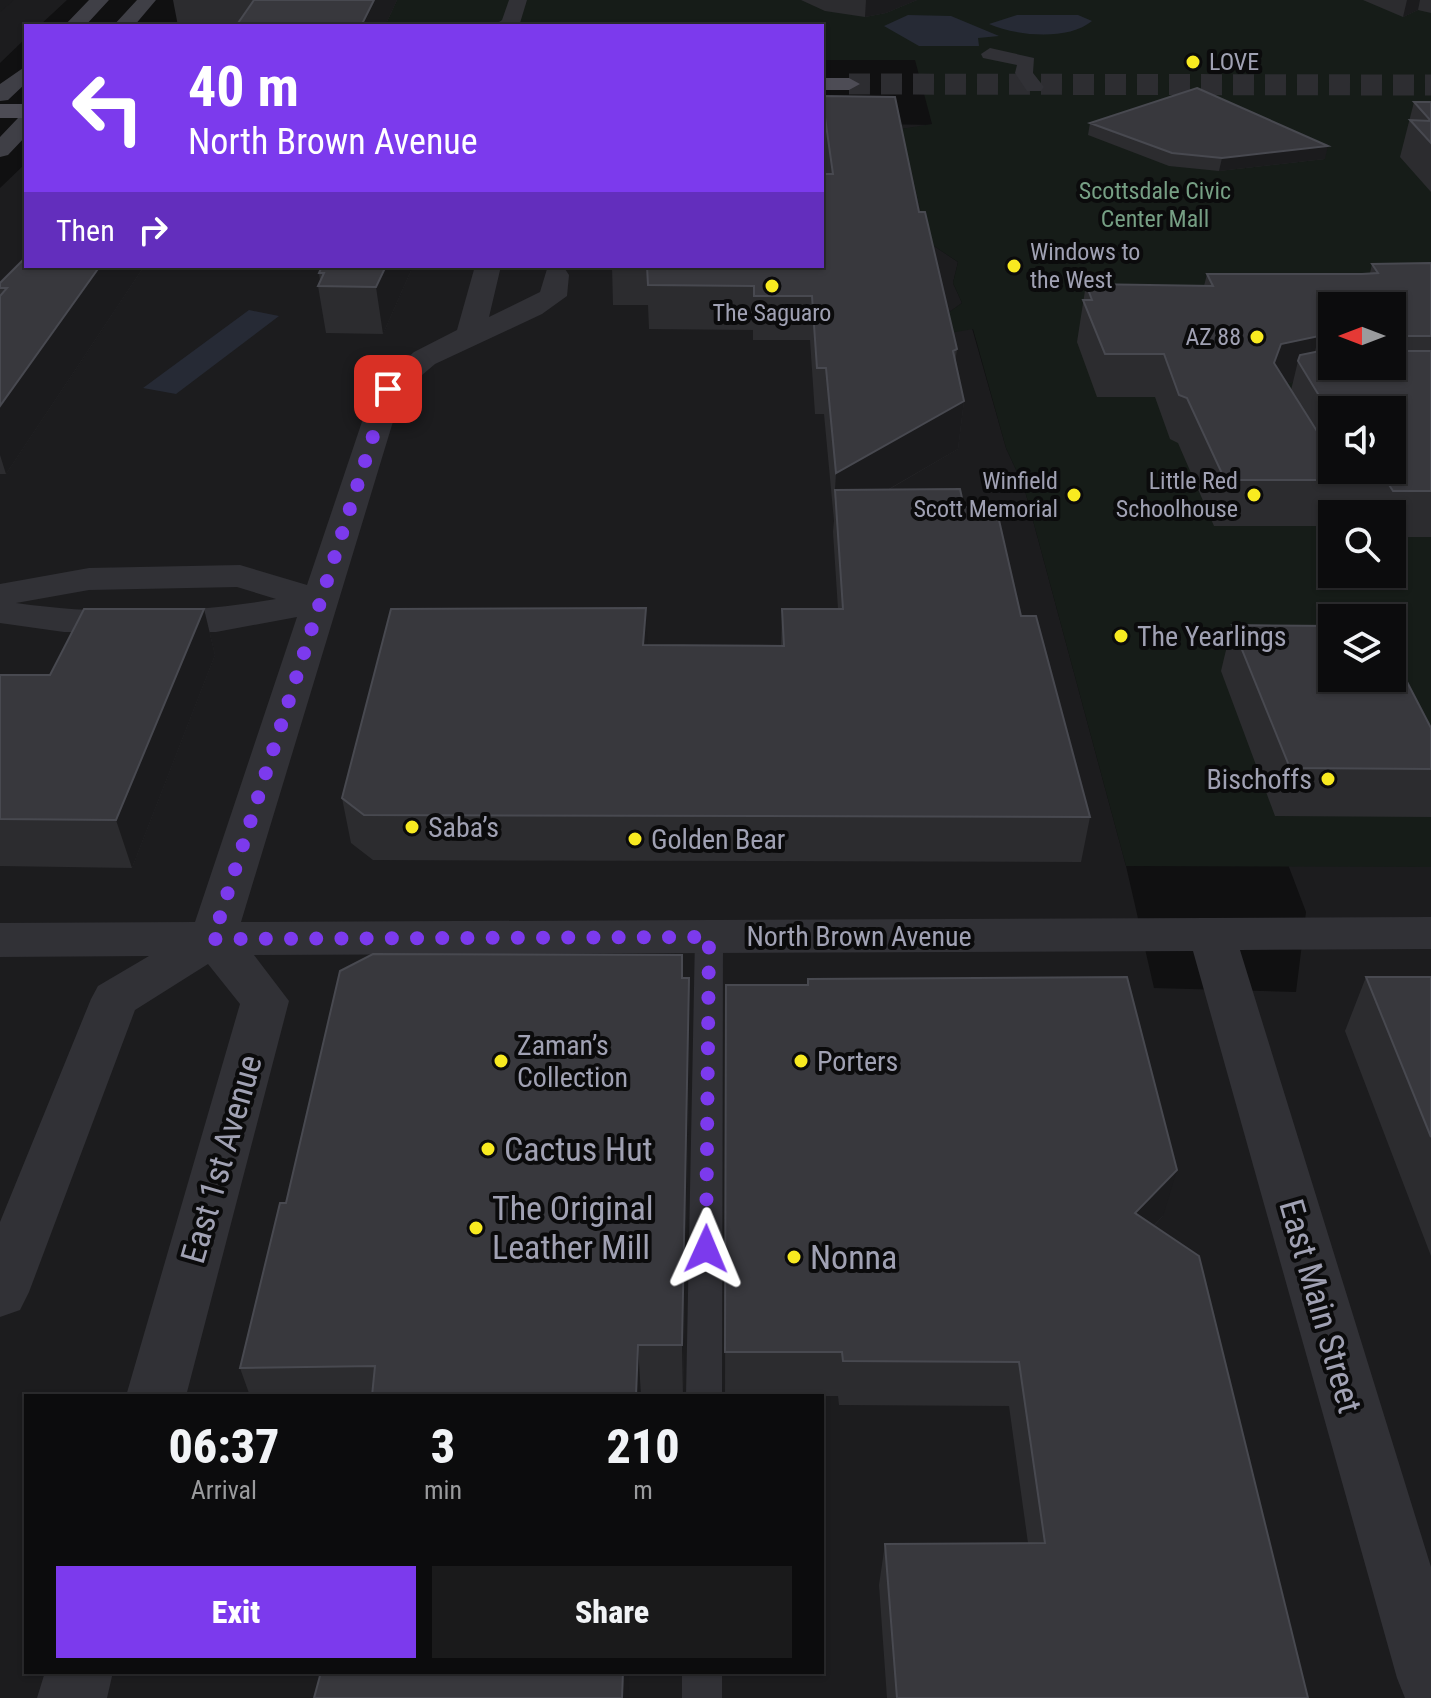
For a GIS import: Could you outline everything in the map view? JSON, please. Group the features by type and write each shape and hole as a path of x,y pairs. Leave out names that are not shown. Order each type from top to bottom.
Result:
{"main road":[{"path":"76,24 100,0"},
{"path":"125,24 147,0"},
{"path":"9,89 24,74"},
{"path":"824,85 849,94 824,104"},
{"path":"0,111 24,111"},
{"path":"0,150 24,125"}],"street":[{"path":"509,24 518,0"},
{"path":"990,54 1027,62 1024,73 1034,87"},
{"path":"471,332 487,268"},
{"path":"0,1292 115,999 213,939 323,602 388,389 403,372 471,332 553,296 556,275"},
{"path":"0,595 89,579 240,576 323,602"},
{"path":"0,612 64,621 216,621 323,602"},
{"name":"North Brown Avenue","path":"0,940 1431,933"},
{"name":"East Main Street","path":"1212,934 1431,1678"},
{"name":"East 1st Avenue","path":"157,1394 265,1001 213,939"},
{"path":"72,1698 78,1674"}],"lane":[{"path":"704,1394 709,937"},
{"path":"702,1674 702,1698"}],"shaded area":[{"path":"0,0 67,0 41,24 24,24 24,40 0,63"},
{"path":"908,15 951,16 999,36 978,38 979,46 919,46 884,26"},
{"path":"1017,15 1078,15 1092,21 1070,32 1056,34 1027,34 989,24"},
{"path":"824,123 933,125 902,129 928,242 958,262 953,283 962,303 948,313 972,328 1006,448 1024,487 1126,866 1154,988 1296,992 1306,912 1198,627 1318,673 1318,692 1406,692 1406,659 1431,626 1431,1698 0,1698 0,188 24,165 24,268 824,268"},
{"path":"249,310 279,316 176,394 143,388"}],"green space":[{"name":"Scottsdale Civic Center Mall","path":"198,0 1431,0 1431,867 1126,866 1024,487 1006,448 973,329 950,333 948,313 962,303 953,283 958,262 928,242 901,129 932,124 915,60 824,60 824,24 178,24"}],"building":[{"path":"254,0 374,0 362,24 237,24"},
{"path":"1197,88 1328,146 1222,158 1172,153 1090,123"},
{"path":"824,96 895,97 919,212 925,212 957,349 953,351 964,401 836,473 826,368 817,368 812,296 754,296 754,286 648,285 647,268 824,268 824,174 833,174"},
{"path":"1414,102 1431,102 1431,121"},
{"path":"1410,120 1431,121 1431,143"},
{"path":"24,259 24,268 99,268 0,406 0,296 7,288 0,288 0,283"},
{"path":"1431,263 1431,336 1406,336 1406,292 1318,292 1318,336 1281,344 1274,363 1318,433 1318,480 1225,480 1187,398 1179,395 1164,354 1105,354 1083,300 1092,300 1086,284 1213,286 1207,274 1378,273 1372,264"},
{"path":"321,268 385,268 376,287 318,286 324,273 319,273"},
{"path":"1318,351 1318,380 1406,380 1406,351 1431,351 1431,491 1393,491 1389,484 1406,484 1406,396 1319,396 1298,361 1300,355"},
{"path":"960,489 964,507 996,507 1021,616 1036,616 1090,817 364,815 342,798 391,609 646,608 643,645 784,646 782,609 843,609 835,490"},
{"path":"84,609 204,609 116,820 0,819 0,675 50,675"},
{"path":"1232,625 1318,626 1318,692 1406,692 1406,680 1431,728 1431,769 1290,768"},
{"path":"373,954 682,955 682,978 689,978 682,1345 638,1345 636,1394 372,1394 375,1366 240,1368 280,1203 286,1203 340,971"},
{"path":"1127,977 1177,1170 1135,1213 1199,1256 1308,1698 897,1698 885,1544 1045,1543 1019,1362 843,1361 842,1352 725,1352 726,985 808,985 808,979"},
{"path":"1366,977 1431,977 1431,1137"},
{"path":"320,1674 623,1674 622,1698 314,1698"}],"tunnel":[{"path":"849,84 1431,85"}],"place":[{"name":"LOVE","path":"1193,62"},
{"name":"Windows to the West","path":"1014,266"},
{"name":"The Saguaro","path":"772,286"},
{"name":"AZ 88","path":"1257,337"},
{"name":"Winfield Scott Memorial","path":"1074,495"},
{"name":"Little Red Schoolhouse","path":"1254,495"},
{"name":"The Yearlings","path":"1121,636"},
{"name":"Bischoffs","path":"1328,779"},
{"name":"Saba’s","path":"412,827"},
{"name":"Golden Bear","path":"635,839"},
{"name":"Zaman’s Collection","path":"501,1061"},
{"name":"Porters","path":"801,1061"},
{"name":"Cactus Hut","path":"488,1149"},
{"name":"The Original Leather Mill","path":"476,1228"},
{"name":"Nonna","path":"794,1257"}],"route":[{"path":"388,389 323,602 213,939 709,937 706,1249"}]}
